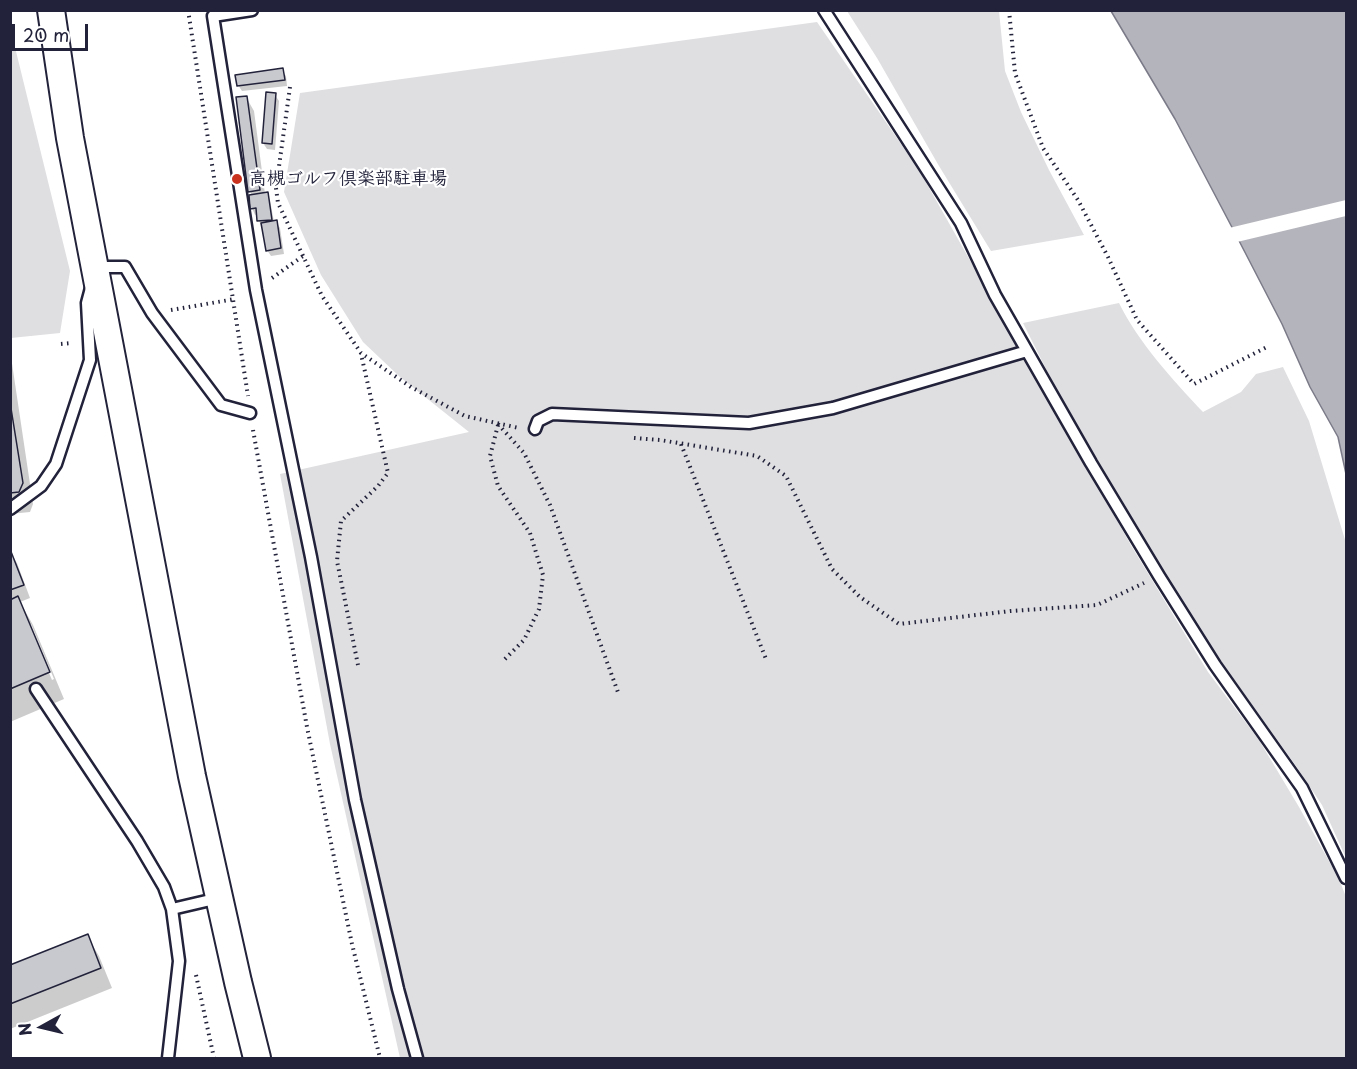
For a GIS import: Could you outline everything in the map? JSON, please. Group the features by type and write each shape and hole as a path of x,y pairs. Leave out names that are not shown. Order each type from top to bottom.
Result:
{"street":[{"path":"51,10 70,138 192,776 257,1059"}],"lane":[{"path":"252,10 213,16 254,278 311,557 355,800 398,989 417,1059"},
{"path":"824,10 962,223 995,295 1091,463 1215,665 1302,788 1347,878"},
{"path":"10,509 40,486 56,464 90,360 87,303 96,267 125,267 152,313 221,405 250,413"},
{"path":"535,429 538,422 552,414 749,423 833,408 1027,351"},
{"path":"36,689 136,841 164,887 172,909 179,961 168,1059"},
{"path":"172,909 220,898"}],"path":[{"path":"188,10 250,413 307,727 352,944 380,1059"},
{"path":"1009,10 1015,73 1043,148 1078,200 1137,320 1194,384 1267,347"},
{"path":"358,665 337,561 341,521 378,486 388,473 361,353"},
{"path":"502,662 524,640 539,609 543,575 530,533 498,486 490,456 498,424 524,453 550,505 619,695"},
{"path":"681,444 766,660"},
{"path":"196,973 214,1059"}],"shaded area":[{"path":"847,11 999,11 1005,71 1021,112 1084,235 991,251"},
{"path":"1111,11 1346,11 1346,474 1338,437 1310,387 1282,324 1175,119"},
{"path":"817,22 919,170 1132,547 1208,672 1259,740 1339,879 1346,897 1346,1058 400,1058 330,744 280,474 469,432 400,377 363,342 321,275 284,192 300,93"},
{"path":"10,27 70,271 60,333 11,338"},
{"path":"1119,303 1146,346 1203,412 1241,392 1256,374 1283,367 1309,421 1346,543 1346,858 1322,805 1224,666 1162,572 1052,381 1023,323"}],"pier":[{"path":"1346,200 1346,216 1237,242 1229,228"}],"building":[{"path":"283,68 285,80 237,86 235,75"},
{"path":"266,92 276,93 272,144 262,143"},
{"path":"247,96 260,190 248,192 236,97"},
{"path":"268,192 272,220 257,221 256,208 250,209 249,195"},
{"path":"277,220 281,248 266,251 261,223"},
{"path":"10,402 23,483 19,492 10,493"},
{"path":"10,549 24,585 10,590"},
{"path":"18,596 50,672 10,689 10,600"},
{"path":"88,934 101,968 10,1004 10,965"}],"place":[{"name":"高槻ゴルフ倶楽部駐車場","path":"237,179"}]}
